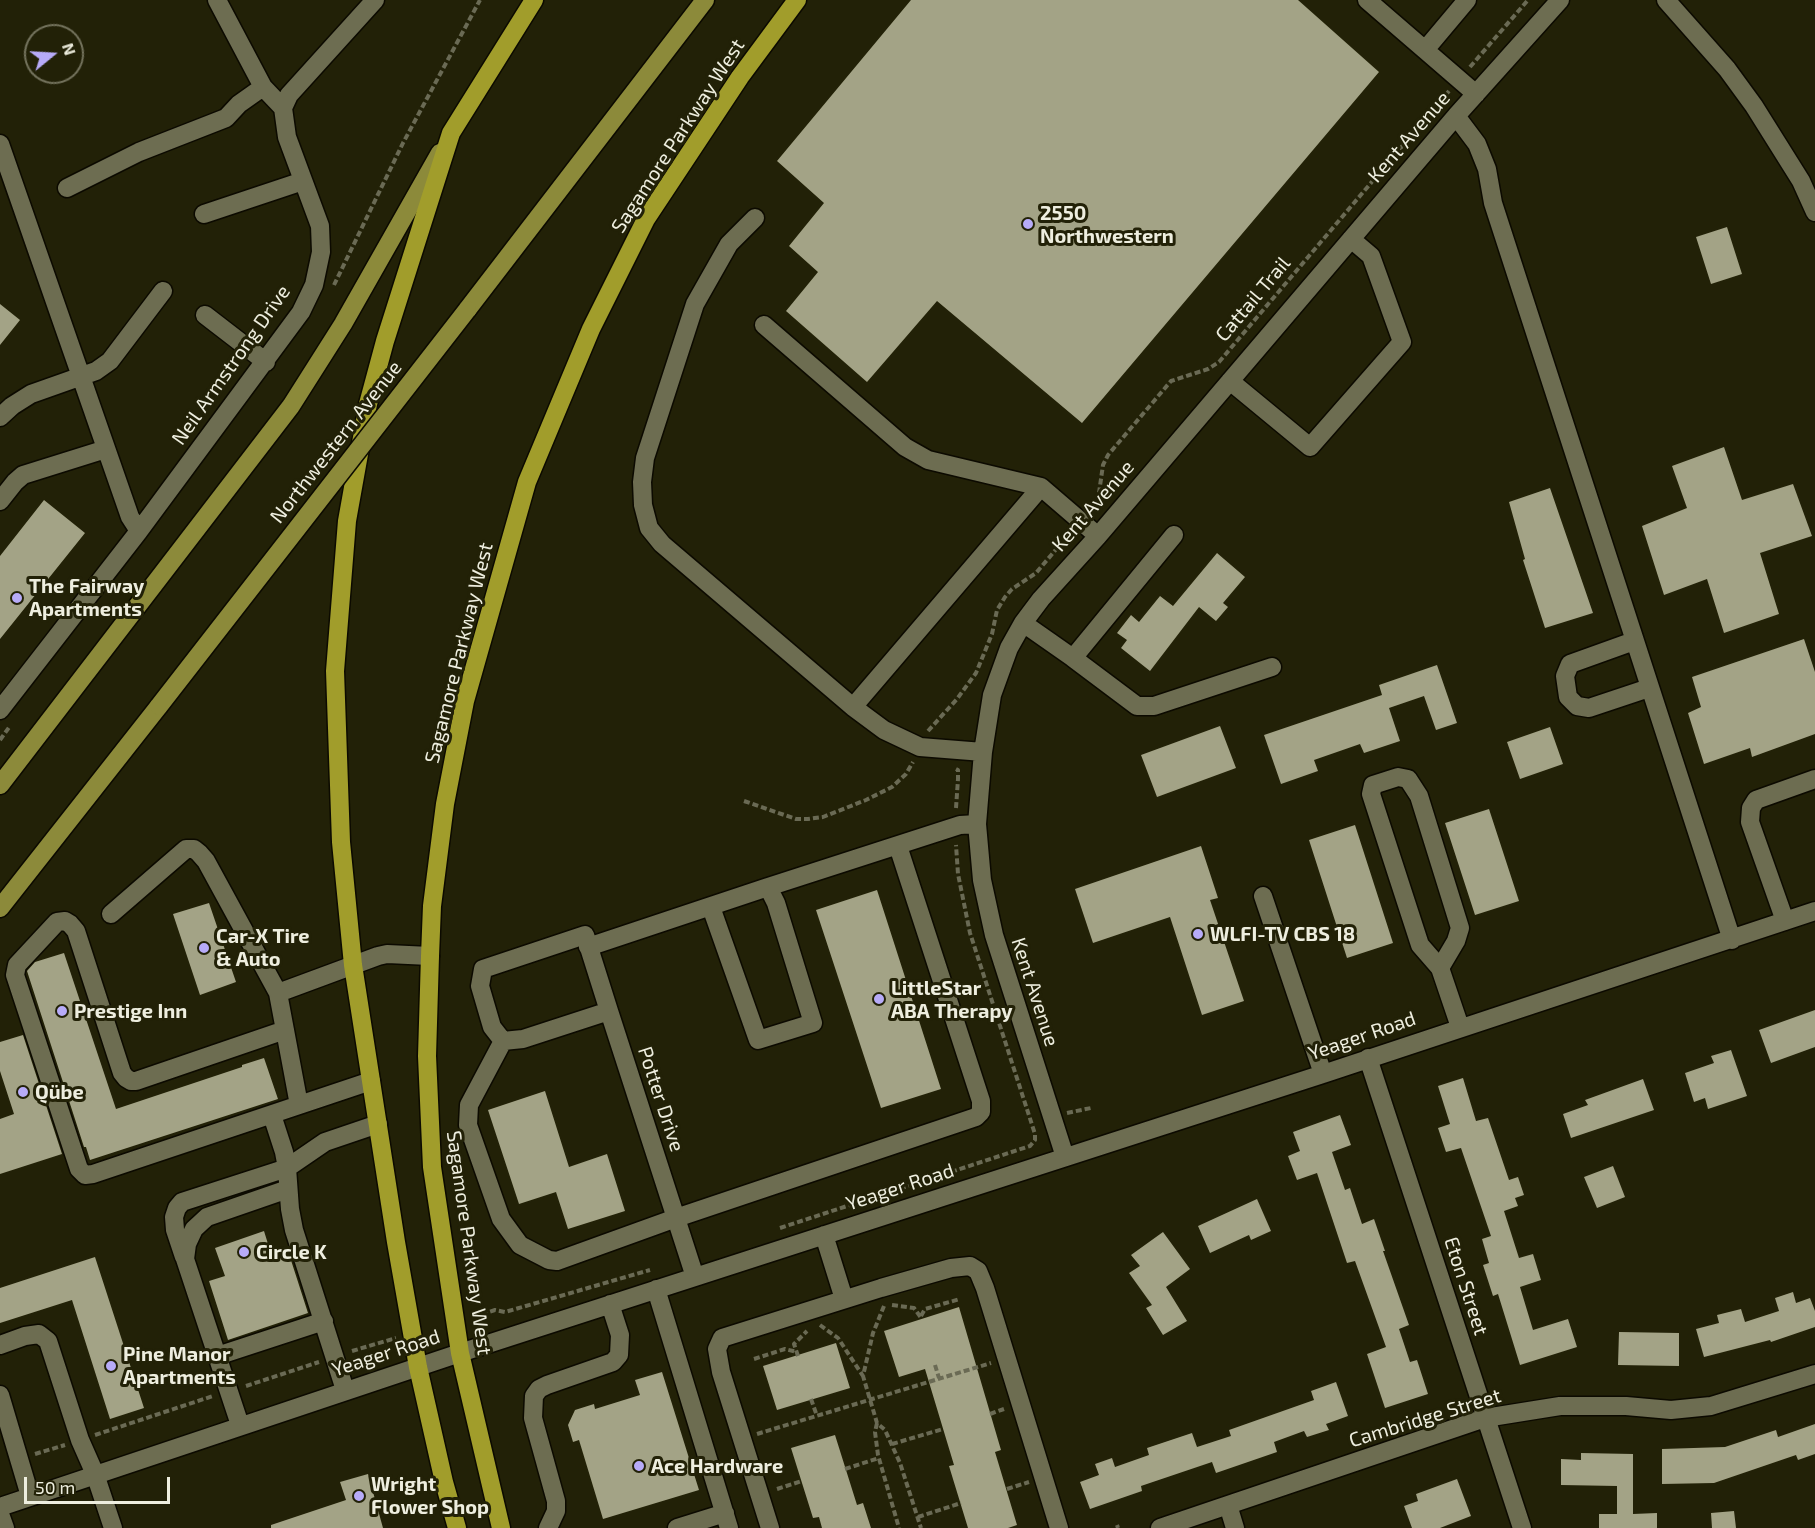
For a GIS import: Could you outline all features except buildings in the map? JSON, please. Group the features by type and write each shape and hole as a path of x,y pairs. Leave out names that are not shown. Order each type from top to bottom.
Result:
{"highway":[{"path":"457,1528 418,1367 353,965 341,842 335,670 347,521 369,404 385,341 451,133 534,0"},
{"name":"Sagamore Parkway West","path":"501,1528 460,1353 432,1167 427,1056 430,956 432,906 445,804 465,702 527,482 591,329 646,219 740,77 797,0"}],"main road":[{"name":"Northwestern Avenue","path":"0,908 467,310 705,0"},
{"path":"0,785 291,406 343,324 451,133"}],"street":[{"path":"217,0 263,87 283,108 289,95 375,0"},
{"path":"1367,0 1476,94"},
{"path":"1425,50 1467,0"},
{"name":"Kent Avenue","path":"1065,1157 994,935 982,880 977,824 983,752 992,694 1009,648 1023,623 1041,599 1098,536 1456,116 1560,0"},
{"path":"1666,0 1727,69 1754,106 1801,181 1815,212"},
{"path":"67,188 140,152 226,118 238,104 263,87"},
{"name":"Neil Armstrong Drive","path":"0,710 140,531 266,362 301,312 314,285 321,252 320,226 287,137 283,108"},
{"path":"1456,116 1477,144 1487,170 1497,214 1732,940"},
{"path":"0,144 130,517 140,531"},
{"path":"204,214 303,181"},
{"path":"755,218 729,244 696,304 645,458 642,482 643,505 649,528 662,544 853,707 884,730 920,747 983,752"},
{"path":"1230,381 1310,447 1402,342 1371,256 1351,239"},
{"path":"0,417 31,394 96,371 110,361 163,291"},
{"path":"205,315 266,362"},
{"path":"764,325 905,447 928,460 1041,487 1098,536"},
{"path":"0,501 15,482 23,476 106,449"},
{"path":"853,707 1041,487"},
{"path":"1073,658 1174,535"},
{"path":"1023,623 1137,706 1154,706 1272,667"},
{"path":"1634,641 1570,664 1565,676 1568,697 1577,706 1589,708 1649,688"},
{"path":"1440,968 1456,941 1460,928 1419,796 1408,779 1398,777 1373,785 1371,794 1420,945 1440,968 1460,1027"},
{"path":"1785,921 1750,822 1751,808 1756,800 1815,779"},
{"path":"503,1041 492,1027 480,986 483,969 711,907 960,825 977,824"},
{"path":"503,1041 469,1106 468,1125 501,1219 520,1245 542,1258 557,1261 676,1218 976,1117 981,1112 981,1101 898,846"},
{"path":"111,914 186,849 194,849 206,861 278,993 299,1105"},
{"path":"711,907 758,1040 813,1023 776,903 768,887"},
{"path":"1263,896 1323,1074"},
{"name":"Yeager Road","path":"0,1507 345,1390 1323,1074 1815,911"},
{"path":"285,1030 136,1081 131,1080 122,1073 76,931 70,924 65,921 57,922 17,965 15,975 79,1169 85,1175 371,1081"},
{"name":"Potter Drive","path":"586,941 695,1277"},
{"path":"278,993 387,954 430,956"},
{"path":"503,1041 524,1039 609,1011"},
{"name":"Eton Street","path":"1368,1058 1522,1528"},
{"path":"272,1115 285,1152 294,1230 345,1390"},
{"path":"240,1425 175,1230 174,1217 177,1208 182,1202 287,1167 325,1142 378,1124"},
{"path":"185,1259 187,1244 194,1228 207,1217 288,1189"},
{"path":"824,1235 844,1299"},
{"path":"770,1528 722,1372 717,1349 722,1338 814,1316 844,1299 883,1296 951,1268 970,1266 978,1271 985,1288 1059,1528"},
{"path":"656,1289 727,1521 677,1528"},
{"path":"548,1528 556,1511 556,1501 533,1418 534,1396 539,1389 547,1385 612,1362 619,1355 620,1335 610,1304"},
{"path":"217,1356 324,1321"},
{"path":"0,1345 25,1336 39,1334 48,1341 80,1440 95,1474 113,1528"},
{"name":"Cambridge Street","path":"1160,1528 1485,1418 1560,1406 1626,1406 1671,1410 1711,1406 1815,1374"},
{"path":"0,1395 30,1496"},
{"path":"1228,1505 1235,1528"},
{"path":"0,1514 5,1528"}],"path":[{"path":"1470,67 1528,0"},
{"name":"Cattail Trail","path":"1094,507 1098,500 1103,465 1108,455 1164,389 1178,377 1208,369 1219,362 1442,99"},
{"path":"1062,542 1067,537"},
{"path":"744,801 796,819 823,817 892,787 906,774 914,761 923,762"},
{"path":"950,766 958,770 957,804"},
{"path":"956,844 957,853"},
{"path":"1071,1112 1091,1108"},
{"path":"770,1231 1030,1146 1035,1140 1032,1125"},
{"path":"486,1313 495,1310 505,1312 653,1269"},
{"path":"863,1377 883,1296 914,1308 921,1318 925,1309 960,1299"},
{"path":"754,1359 785,1349 798,1354 795,1342 814,1316 838,1338 863,1377 878,1423 885,1430 892,1444 921,1528"},
{"path":"351,1351 385,1342"},
{"path":"742,1438 1007,1358"},
{"path":"245,1386 324,1360"},
{"path":"935,1365 939,1378"},
{"path":"93,1435 216,1395"},
{"path":"811,1399 817,1416"},
{"path":"878,1423 875,1432 879,1458 899,1528"},
{"path":"892,1444 943,1429"},
{"path":"33,1455 73,1442"},
{"path":"845,1468 879,1458"},
{"path":"760,1494 802,1481"},
{"path":"918,1517 961,1503"}],"place":[{"name":"2550 Northwestern","path":"1028,224"},
{"name":"The Fairway Apartments","path":"17,598"},
{"name":"WLFI-TV CBS 18","path":"1198,934"},
{"name":"Car-X Tire & Auto","path":"204,948"},
{"name":"LittleStar ABA Therapy","path":"879,999"},
{"name":"Prestige Inn","path":"62,1011"},
{"name":"Qübe","path":"23,1092"},
{"name":"Circle K","path":"244,1252"},
{"name":"Pine Manor Apartments","path":"111,1366"},
{"name":"Ace Hardware","path":"639,1466"},
{"name":"Wright Flower Shop","path":"359,1496"}]}
